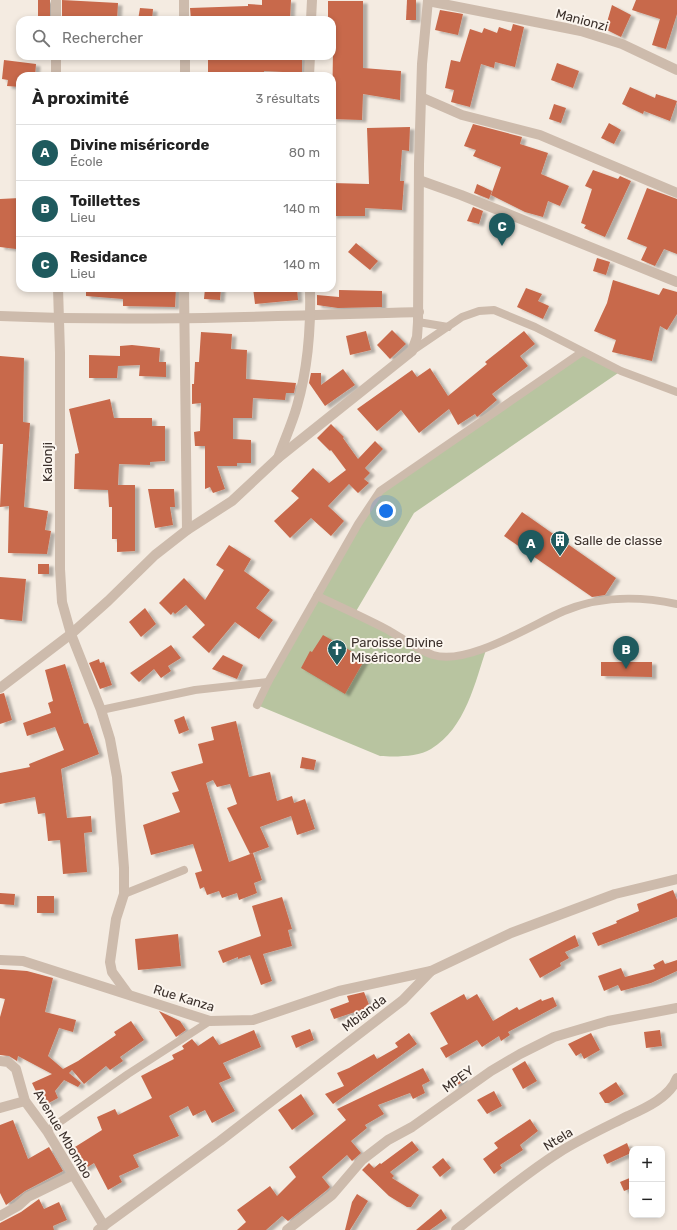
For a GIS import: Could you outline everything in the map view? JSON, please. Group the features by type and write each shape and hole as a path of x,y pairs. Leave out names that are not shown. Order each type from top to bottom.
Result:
{"street":[{"path":"56,0 56,16"},
{"path":"184,0 184,16"},
{"path":"311,16 312,0"},
{"path":"0,688 71,634 108,601 155,555 187,530 232,501 278,458 412,352 417,336 419,312 419,180 423,98 422,64 428,0"},
{"name":"Manionzi","path":"428,0 581,31 622,44 677,70"},
{"path":"56,60 56,72"},
{"path":"185,60 185,72"},
{"path":"309,72 310,60"},
{"path":"423,98 462,115 540,135 677,193"},
{"path":"419,180 468,198 677,282"},
{"name":"Kalonji","path":"58,292 60,353 60,569 62,602 71,634 101,710 110,739 117,777 124,868 124,894 116,919 110,962 112,972 128,994"},
{"path":"184,292 187,530"},
{"path":"278,458 297,407 303,377 311,316 310,292"},
{"path":"0,316 58,318 311,316 419,312"},
{"name":"Mbianda","path":"101,1228 220,1141 402,1000 430,971 511,933 615,894 677,879"},
{"name":"Rue Kanza","path":"0,960 23,961 210,1021 253,1020 281,1012 339,991 430,971"},
{"name":"MPEY","path":"287,1230 332,1195 362,1160 383,1144 412,1127 491,1071 520,1054 554,1037 608,1021 677,1008"},
{"name":"Avenue Mbombo","path":"0,1061 8,1062 16,1069 25,1102 47,1131 73,1175 101,1228"},
{"name":"Ntela","path":"456,1230 502,1193 558,1154 590,1135 646,1108 673,1088 677,1078"},
{"path":"0,1108 25,1102"},
{"path":"0,1216 18,1206 28,1197 73,1175"}],"lane":[{"path":"412,352 462,317 479,311 494,310 535,327 621,371 677,392"},
{"path":"418,322 448,327"},
{"path":"257,705 268,682 358,524 380,491 582,352"},
{"path":"317,596 355,613 434,655 451,657 473,653 564,610 591,603 623,598 652,598 677,604"},
{"path":"101,710 195,690 268,682"},
{"path":"124,894 184,870"},
{"path":"47,1131 128,1074 210,1021"}],"green space":[{"path":"582,352 621,371 414,513 355,613 434,655 451,657 487,647 468,703 453,729 443,740 431,749 420,754 380,756 257,705 380,491"}],"building":[{"path":"38,0 50,0 50,16 38,16"},
{"path":"62,0 118,3 117,16 62,16"},
{"path":"262,0 291,0 290,16 191,16 190,8 248,6 248,4 262,5"},
{"path":"407,0 416,0 416,20 406,20"},
{"path":"636,0 677,0 677,14 666,49 652,45 660,19 632,10"},
{"path":"328,1 363,1 363,68 401,71 400,100 363,94 362,120 336,119 336,72 333,72 333,60 336,60 336,16 328,16"},
{"path":"612,5 631,15 621,37 605,29"},
{"path":"140,8 153,9 152,16 139,16"},
{"path":"440,10 463,14 458,35 435,30"},
{"path":"513,24 524,27 515,67 495,62 494,68 481,64 470,107 451,102 454,90 445,88 451,60 460,62 470,29 482,33 484,28 497,33 499,27 511,31"},
{"path":"4,60 36,64 35,72 16,72 16,87 7,86 8,80 2,79"},
{"path":"208,60 302,60 302,72 208,72"},
{"path":"557,63 579,71 573,88 551,80"},
{"path":"630,87 655,98 656,94 677,101 670,121 644,111 643,114 622,104"},
{"path":"554,104 566,108 561,123 549,119"},
{"path":"609,123 621,130 614,144 601,138"},
{"path":"473,124 522,137 520,144 548,153 541,174 569,186 560,206 548,201 543,217 525,212 491,195 501,167 473,156 476,150 464,146"},
{"path":"410,127 409,151 402,150 400,181 404,181 402,210 365,208 365,216 336,216 336,183 369,184 367,128"},
{"path":"593,170 618,179 620,176 631,181 605,237 584,228 586,225 581,223 592,189 585,186"},
{"path":"477,184 492,191 489,199 474,193"},
{"path":"647,188 677,199 677,254 664,249 655,266 641,260 647,247 627,239"},
{"path":"16,198 16,249 0,247 0,199"},
{"path":"473,207 483,211 479,224 467,221"},
{"path":"356,243 378,261 370,270 348,252"},
{"path":"597,258 610,262 606,275 593,271"},
{"path":"613,280 659,295 663,288 677,292 677,314 667,330 660,326 652,361 612,352 616,340 594,331 607,303"},
{"path":"526,288 542,294 538,301 549,306 543,319 517,307"},
{"path":"339,290 382,291 382,307 338,308 317,305 317,295 339,297"},
{"path":"86,292 176,292 175,307 123,306 123,299 86,296"},
{"path":"205,292 221,292 220,300 204,299"},
{"path":"254,292 297,292 298,300 255,304"},
{"path":"392,330 406,344 390,359 377,345"},
{"path":"366,331 371,350 350,355 346,336"},
{"path":"524,331 535,344 520,356 528,366 492,394 497,400 477,417 475,414 458,425 449,409 419,433 401,410 377,431 357,409 412,370 417,377 430,368 448,396 487,364 485,362"},
{"path":"201,332 232,334 231,349 247,350 246,379 296,383 294,393 286,393 285,400 253,398 252,418 233,418 233,439 251,440 251,463 237,463 237,466 217,466 225,489 213,493 210,487 205,489 205,446 195,446 194,432 200,431 201,403 192,404 192,384 194,384 195,362 199,362"},
{"path":"132,345 160,348 159,362 166,362 166,377 139,376 140,365 118,366 117,378 89,378 89,355 120,356 120,346"},
{"path":"0,356 24,358 23,422 30,423 24,507 48,511 45,530 51,531 47,554 8,553 9,506 0,507 3,444 0,444"},
{"path":"343,369 355,385 325,406 309,383 311,373 321,373 321,385"},
{"path":"110,399 114,418 152,418 152,426 165,426 165,461 150,462 150,465 119,464 118,485 135,485 135,551 117,552 117,539 112,539 112,507 109,507 108,490 74,489 75,454 79,453 69,409"},
{"path":"331,424 344,437 343,438 358,459 375,441 383,449 365,468 370,473 364,479 369,483 358,493 349,484 328,506 344,521 331,536 311,518 290,538 274,521 299,498 291,491 313,468 329,483 346,470 331,450 330,451 317,438"},
{"path":"148,489 174,489 175,507 170,507 173,525 155,528"},
{"name":"Salle de classe","path":"522,512 616,578 605,595 592,597 504,536"},
{"path":"229,545 251,559 244,571 270,590 256,608 273,620 259,639 235,622 209,653 192,637 205,625 186,605 175,614 173,612 171,615 159,603 184,578 205,600 224,570 216,565"},
{"path":"38,564 49,564 49,574 38,574"},
{"path":"0,577 26,579 22,621 0,619"},
{"path":"145,608 156,624 141,637 129,622"},
{"name":"Paroisse Divine Miséricorde","path":"323,635 365,659 345,694 301,668 310,651 312,652"},
{"path":"171,645 181,658 168,666 171,671 161,678 154,669 139,682 130,673"},
{"path":"223,655 243,665 237,679 212,669"},
{"path":"99,659 100,663 104,662 112,685 100,689 89,663"},
{"path":"601,662 652,662 652,677 601,676"},
{"path":"65,664 84,724 88,723 99,754 61,769 67,818 91,816 92,832 84,833 87,872 63,874 60,840 48,841 45,813 38,814 35,797 0,804 0,773 30,767 29,764 64,750 55,727 27,736 23,723 51,713 48,703 53,701 45,670"},
{"path":"4,693 12,720 0,724 0,694"},
{"path":"184,716 189,730 179,734 174,720"},
{"path":"236,721 249,777 270,772 277,801 292,796 294,803 305,799 315,829 297,835 291,816 260,827 269,847 250,854 227,808 237,804 230,784 217,787 213,780 206,783 229,862 253,853 262,880 254,883 257,893 239,900 237,893 222,898 219,891 207,895 204,887 200,889 195,873 202,871 193,844 151,855 143,825 180,812 172,793 179,791 171,772 203,763 198,744 214,740 211,727"},
{"path":"302,757 316,760 314,770 300,768"},
{"path":"673,890 677,900 677,917 598,946 592,933 617,923 616,921 639,911 637,904"},
{"path":"0,893 15,894 14,905 0,904"},
{"path":"37,896 54,896 54,913 37,913"},
{"path":"282,897 292,929 288,930 292,946 263,954 272,981 261,985 250,955 238,959 238,957 223,963 218,951 261,936 252,906"},
{"path":"178,934 181,966 138,970 135,939"},
{"path":"575,935 579,946 565,952 569,958 560,963 561,966 540,978 529,959"},
{"path":"663,960 665,964 677,960 677,971 651,983 621,991 618,985 604,991 598,976 621,968 625,977 655,969 653,965"},
{"path":"0,969 27,971 53,978 45,1012 76,1020 73,1032 59,1028 48,1056 63,1069 78,1061 116,1035 114,1032 131,1021 144,1040 120,1057 123,1061 110,1070 106,1066 84,1084 72,1070 69,1073 81,1083 78,1087 64,1080 55,1091 58,1098 43,1106 32,1083 52,1074 18,1056 17,1061 9,1056 0,1055 0,1017 5,999 0,998"},
{"path":"364,992 370,1007 334,1019 330,1009 349,1002 347,996"},
{"path":"464,994 467,1000 477,994 493,1021 517,1007 519,1010 541,999 542,1001 553,997 557,1006 508,1032 510,1035 501,1041 499,1036 482,1047 477,1040 446,1058 440,1048 448,1044 430,1013"},
{"path":"159,1011 180,1021 186,1030 176,1037"},
{"path":"310,1029 314,1040 296,1048 291,1036"},
{"path":"254,1030 261,1047 223,1063 231,1078 219,1083 235,1111 212,1123 205,1110 193,1116 188,1106 169,1116 179,1136 133,1155 139,1167 119,1176 122,1182 108,1190 94,1163 80,1172 67,1152 102,1130 97,1117 115,1109 118,1115 152,1098 141,1076 174,1059 172,1055 184,1049 182,1046 192,1039 198,1046 213,1036 219,1045"},
{"path":"660,1030 662,1046 646,1048 644,1032"},
{"path":"409,1033 417,1044 333,1104 325,1094 344,1086 337,1073 374,1054 377,1059 398,1047 395,1043"},
{"path":"591,1033 600,1050 584,1059 581,1053 576,1056 568,1044"},
{"path":"525,1061 537,1081 523,1089 512,1069"},
{"path":"423,1068 430,1081 422,1085 425,1093 413,1099 410,1093 378,1105 384,1114 365,1125 367,1128 351,1141 361,1153 352,1161 347,1155 322,1177 330,1187 327,1190 288,1221 282,1216 266,1230 237,1230 246,1222 237,1210 270,1186 277,1196 296,1177 289,1167 346,1120 337,1109"},
{"path":"459,1071 465,1080 455,1087 449,1078"},
{"path":"616,1082 624,1094 609,1103 605,1103 599,1093"},
{"path":"494,1091 502,1106 487,1114 477,1100"},
{"path":"301,1094 314,1114 292,1130 278,1110"},
{"path":"530,1119 538,1131 520,1145 523,1150 500,1165 502,1168 494,1174 483,1159 498,1148 494,1143"},
{"path":"13,1120 28,1159 49,1147 63,1171 25,1191 6,1205 0,1193 0,1125"},
{"path":"412,1141 419,1150 390,1172 394,1176 392,1178 419,1195 411,1207 407,1207 389,1196 362,1170 369,1163 374,1168 380,1163 381,1164"},
{"path":"627,1143 629,1148 629,1154 607,1164 603,1155"},
{"path":"443,1158 451,1168 440,1177 432,1167"},
{"path":"629,1178 629,1189 624,1191 620,1182"},
{"path":"357,1194 368,1201 350,1230 345,1230 352,1202"},
{"path":"39,1199 44,1209 59,1202 67,1220 53,1226 54,1230 0,1230 0,1223 21,1212"},
{"path":"441,1209 447,1218 430,1230 416,1230"}],"place":[{"name":"Residance","path":"502,246"},
{"name":"Salle de classe","path":"560,557"},
{"name":"Divine miséricorde","path":"531,563"},
{"name":"Paroisse Divine Miséricorde","path":"337,666"},
{"name":"Toillettes","path":"626,669"}]}
